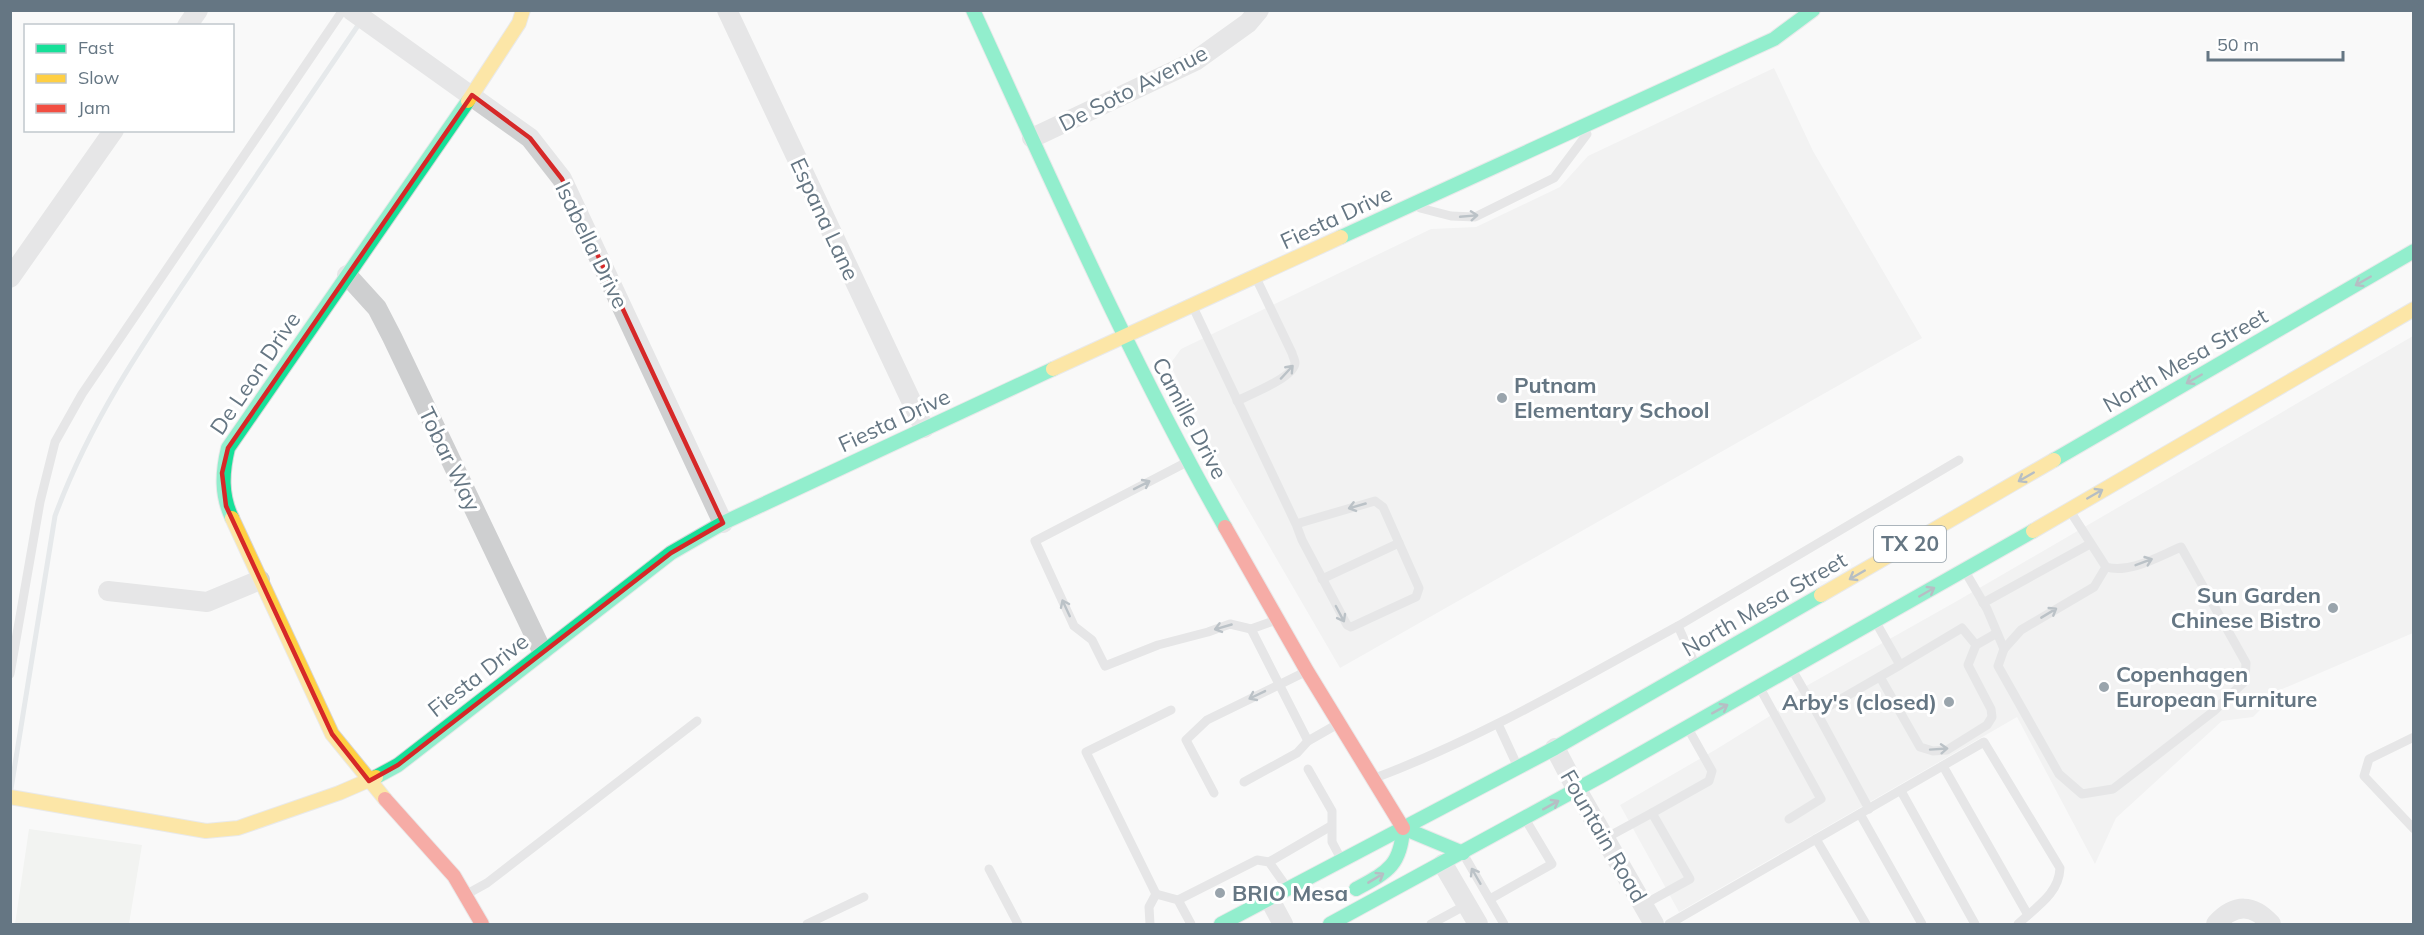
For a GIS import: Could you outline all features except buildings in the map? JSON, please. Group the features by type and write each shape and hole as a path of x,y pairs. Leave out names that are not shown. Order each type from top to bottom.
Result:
{"street":[{"path":"188,24 198,10"},
{"name":"De Leon Drive","path":"482,924 467,894 454,876 369,781 332,734 226,506 222,473 228,448 472,95 519,23 523,10"},
{"name":"Espana Lane","path":"727,10 924,428"},
{"name":"Camille Drive","path":"973,10 1124,338 1188,462 1338,724 1403,828"},
{"name":"De Soto Avenue","path":"1032,138 1195,61 1248,23 1259,10"},
{"name":"Fiesta Drive","path":"10,797 206,831 238,828 369,781 398,765 671,553 723,523 924,428 1193,307 1774,39 1814,10"},
{"name":"Isabella Drive","path":"352,11 530,138 562,179 723,523"},
{"path":"10,278 113,132"},
{"name":"North Mesa Street","path":"1221,924 1289,891 1555,748 1696,667 1944,531 2414,251"},
{"name":"Tobar Way","path":"347,275 376,308 392,337 542,651"},
{"name":"TX 20","path":"1321,922 1443,864 1577,790 1875,621 1962,566 2069,509 2414,309"},
{"path":"2280,329 2289,343"},
{"path":"2298,357 2307,372"},
{"path":"108,591 207,602 260,580"},
{"name":"Fountain Road","path":"1555,748 1604,839 1654,924"},
{"path":"1347,894 1391,868 1403,851 1403,828 1463,853"},
{"path":"1443,864 1478,924"},
{"path":"1270,900 1283,924"},
{"path":"2216,924 2224,915 2247,908 2266,918"}],"lane":[{"path":"10,674 40,502 55,442 82,393 343,10"},
{"path":"1412,206 1451,216 1475,217 1554,178 1596,121"},
{"path":"1237,401 1284,378 1292,371 1295,363 1256,278"},
{"path":"1193,307 1302,540 1347,625 1352,627 1416,597 1419,588 1383,507 1375,501 1296,524"},
{"path":"1371,779 1417,762 1498,724 1678,626 1959,459"},
{"path":"1188,462 1035,541 1074,626 1092,640 1106,666 1158,645 1230,624 1251,629 1278,619"},
{"path":"2069,509 2106,567 2117,570 2181,547 2246,663 2245,681 2214,711 2113,789 2082,794 2059,774 1998,666 2004,649 2021,630 2094,587 2106,567"},
{"path":"1322,579 1399,543"},
{"path":"1983,603 2090,544"},
{"path":"1962,566 1983,603 2004,649"},
{"path":"1875,621 1900,665"},
{"path":"1678,626 1696,667"},
{"path":"1817,713 1962,628 1976,645"},
{"path":"1251,629 1308,741"},
{"path":"1880,677 1920,747 1933,752 1947,750 1987,725 1992,717 1991,709 1968,665 1976,645 1997,633"},
{"path":"1792,669 1817,713 1922,924"},
{"path":"1214,793 1186,740 1207,720 1307,671"},
{"path":"1760,687 1821,799 1789,819"},
{"path":"1171,710 1086,752 1156,894 1178,900 1257,860 1269,862 1331,826"},
{"path":"467,894 487,883 697,721"},
{"path":"1244,782 1297,753 1308,741 1338,724"},
{"path":"1498,724 1518,768"},
{"path":"1604,839 1709,781 1712,771 1688,727"},
{"path":"2414,737 2369,759 2364,776 2414,829"},
{"path":"1669,924 1984,742 2060,868 2059,881 2053,892 2018,924"},
{"path":"1943,766 2028,915"},
{"path":"1308,769 1332,811 1332,842 1343,862"},
{"path":"1901,791 1975,924"},
{"path":"1644,905 1690,879 1652,813"},
{"path":"1490,899 1552,864 1525,819"},
{"path":"1816,839 1866,924"},
{"path":"1463,853 1504,924"},
{"path":"1269,862 1289,891"},
{"path":"990,869 1017,924"},
{"path":"1150,924 1149,907 1156,894"},
{"path":"807,924 864,897"},
{"path":"1178,900 1191,924"},
{"path":"1431,924 1466,905"}],"highlighted area":[{"path":"472,95 530,138 562,179 723,523 671,553 398,765 369,781 332,734 226,506 222,473 228,448"}],"shaded area":[{"name":"Putnam Elementary School","path":"1774,68 1813,151 1922,338 1340,668 1203,432 1170,364 1181,349 1431,229 1476,227 1560,187 1588,156"},
{"path":"2413,336 2413,633 2280,690 2253,717 2222,721 2116,818 2095,864 2017,717 1679,912 1620,805 1794,701 1792,694 1957,601"},
{"path":"29,829 142,845 129,924 15,924"}],"waterway":[{"path":"11,789 55,516 70,479 104,410 143,344 361,21"}],"traffic: fast":[{"path":"973,10 1125,336 1225,527"},
{"path":"1341,237 1774,39 1813,10"},
{"path":"232,518 226,501 224,484 228,448 468,101"},
{"path":"2054,460 2414,251"},
{"path":"376,777 398,765 671,553 723,523 1053,369"},
{"path":"1330,924 1603,775 2033,531"},
{"path":"1221,924 1555,748 1821,595"},
{"path":"1403,828 1463,853"},
{"path":"1356,889 1376,878 1395,860 1402,841 1403,828"}],"traffic: slow":[{"path":"468,101 519,23 523,10"},
{"path":"1053,369 1341,237"},
{"path":"2033,531 2414,309"},
{"path":"1821,595 2054,460"},
{"path":"232,518 332,734 385,799"},
{"path":"10,797 206,831 238,828 339,793 376,777"}],"traffic: jam":[{"path":"1225,527 1307,671 1403,828"},
{"path":"385,799 454,876 482,924"}],"place":[{"name":"Putnam Elementary School","path":"1502,398"},
{"name":"Sun Garden Chinese Bistro","path":"2333,608"},
{"name":"Copenhagen European Furniture","path":"2104,687"},
{"name":"Arby's (closed)","path":"1949,702"},
{"name":"BRIO Mesa","path":"1220,893"}]}
